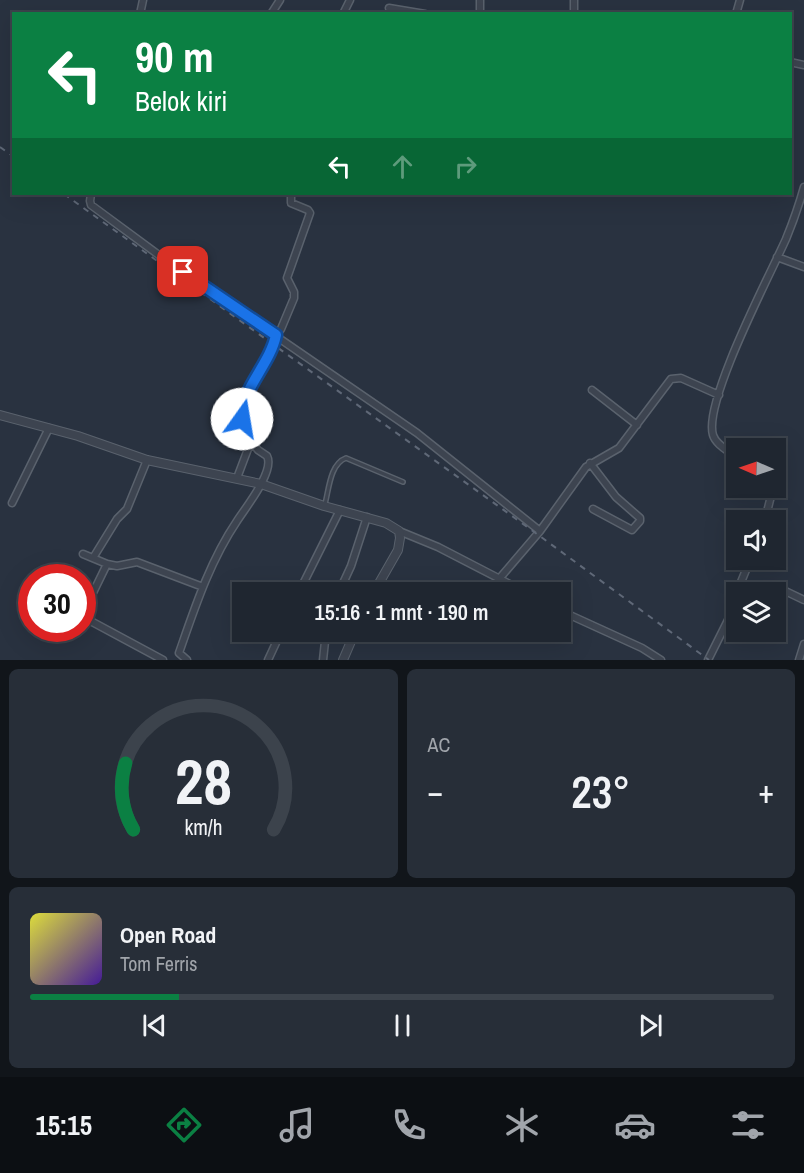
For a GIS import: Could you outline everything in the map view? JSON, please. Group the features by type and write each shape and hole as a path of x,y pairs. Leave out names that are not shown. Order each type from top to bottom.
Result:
{"street":[{"path":"389,8 413,12"},
{"path":"726,449 713,435 718,395 733,354 795,218 804,187"},
{"path":"91,195 92,205 171,264 417,433 540,531"},
{"path":"182,659 179,652 221,547 268,469 269,457 255,448 251,441 242,419 242,407 248,392 267,361 276,335 281,329 294,298 294,292 287,278 310,213 291,203 291,195"},
{"path":"777,257 804,267"},
{"path":"500,579 540,531 569,488 590,463 619,448 671,380 676,377 689,381 718,395"},
{"path":"592,390 637,425"},
{"path":"0,415 78,436 147,460 261,484 324,506 386,523 506,582"},
{"path":"12,503 49,428"},
{"path":"237,478 251,441"},
{"path":"93,558 117,519 127,509 147,460"},
{"path":"590,463 616,497 640,518 640,521 632,530 593,509"},
{"path":"304,582 340,510"},
{"path":"344,582 367,517"},
{"path":"380,582 398,550 399,531"},
{"path":"83,554 117,566 137,562 204,587"},
{"path":"107,564 88,603 85,618 162,660"},
{"path":"786,592 804,600"},
{"path":"571,616 642,648 661,660"},
{"path":"708,660 726,624"},
{"path":"268,660 276,642"},
{"path":"323,660 325,642"},
{"path":"343,660 351,642"},
{"path":"799,660 804,644"}],"lane":[{"path":"324,506 335,466 339,460 345,458 403,482"}],"railway":[{"path":"0,147 12,156"},
{"path":"65,195 709,660"}],"route":[{"path":"183,272 276,335 267,361 248,392 242,407 242,419"}]}
